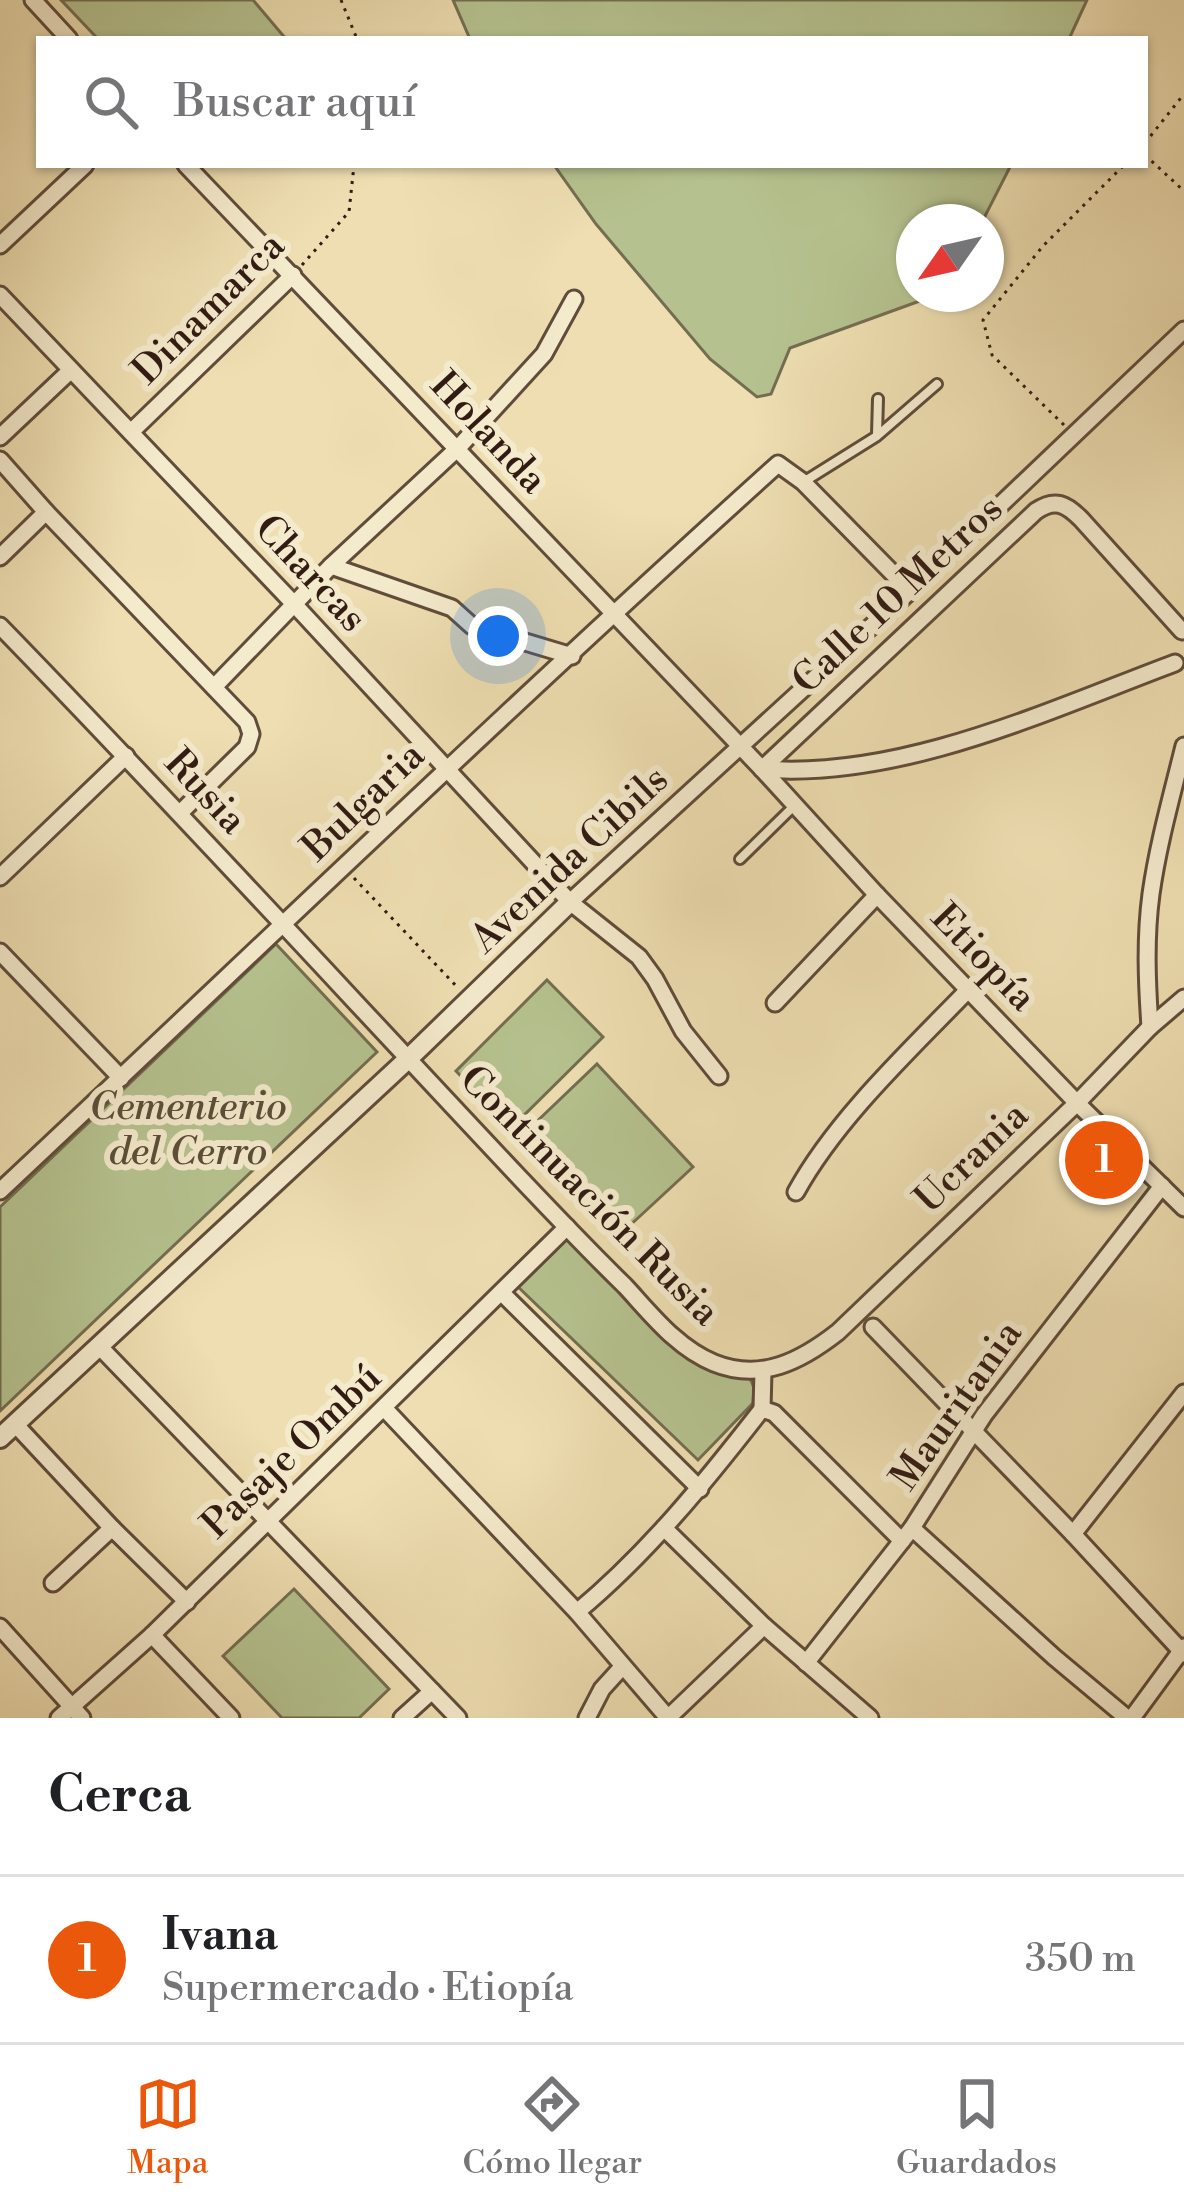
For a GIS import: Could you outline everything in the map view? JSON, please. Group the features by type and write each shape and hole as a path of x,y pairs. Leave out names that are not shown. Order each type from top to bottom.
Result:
{"street":[{"path":"33,0 66,36"},
{"path":"0,245 82,168"},
{"name":"Holanda","path":"190,168 741,748"},
{"name":"Dinamarca","path":"131,432 293,275"},
{"name":"Charcas","path":"0,295 570,902 639,957 683,1031 719,1076"},
{"path":"214,687 332,566 458,448 544,354 574,299"},
{"name":"Avenida Cibils","path":"7,1431 1184,330"},
{"path":"0,436 70,370"},
{"path":"0,460 247,722 248,747 181,812"},
{"name":"Bulgaria","path":"0,1191 447,768 778,464 803,482"},
{"path":"803,482 910,591"},
{"name":"Calle 10 Metros","path":"762,769 1036,511 1049,504 1066,505 1082,518 1183,630"},
{"path":"0,557 46,512"},
{"path":"332,566 452,608 472,626 572,656"},
{"name":"Rusia","path":"0,626 181,812 408,1059"},
{"path":"762,769 820,771 889,760 1180,668 1173,647 1183,630"},
{"path":"1150,1027 1151,898 1184,746"},
{"name":"Etiopía","path":"741,748 968,990 1184,1208"},
{"path":"0,877 126,756"},
{"path":"775,1003 877,895"},
{"path":"0,952 121,1078"},
{"path":"796,1192 814,1160 968,990"},
{"name":"Ucrania","path":"763,1371 817,1349 860,1313 1184,998"},
{"name":"Continuación Rusia","path":"408,1059 689,1350 727,1368 763,1371"},
{"name":"Mauritania","path":"806,1663 907,1535 973,1432 1162,1186"},
{"name":"Pasaje Ombú","path":"71,1714 567,1227"},
{"path":"502,1293 700,1489"},
{"path":"762,1408 774,1413 907,1535 1130,1718 1183,1651 873,1327"},
{"path":"99,1346 458,1718"},
{"path":"577,1612 610,1585 700,1489 762,1408 763,1371"},
{"path":"1073,1534 1184,1393"},
{"path":"384,1408 577,1612 668,1718 764,1626"},
{"path":"7,1431 187,1602"},
{"path":"53,1583 112,1528"},
{"path":"664,1528 764,1626 870,1718"},
{"path":"0,1628 71,1714"},
{"path":"152,1635 231,1718"},
{"path":"587,1718 602,1689 622,1667"},
{"path":"402,1718 432,1690"}],"lane":[{"path":"803,482 877,436 937,384"},
{"path":"877,436 878,399"},
{"path":"740,860 795,805"}],"path":[{"path":"341,0 356,36"},
{"path":"1148,139 1184,94"},
{"path":"1148,158 1184,190"},
{"name":"Dinamarca","path":"293,275 349,212 354,168"},
{"path":"1075,435 992,356 983,320 1043,246 1121,168"},
{"path":"345,868 468,999"}],"green space":[{"path":"61,0 253,0 283,36 95,36"},
{"path":"453,0 1087,0 1070,36 469,36"},
{"path":"556,168 1009,168 991,204 896,204 896,310 790,348 771,394 757,397 710,359 596,224"},
{"name":"Cementerio del Cerro","path":"276,944 377,1052 0,1411 0,1207"},
{"path":"547,980 603,1037 511,1128 456,1071"},
{"path":"597,1064 693,1167 625,1230 530,1128"},
{"path":"564,1232 665,1339 748,1373 753,1403 698,1460 513,1282"},
{"path":"294,1589 389,1689 359,1718 282,1718 223,1656"}],"place":[{"name":"Ivana","path":"1104,1160"}]}
